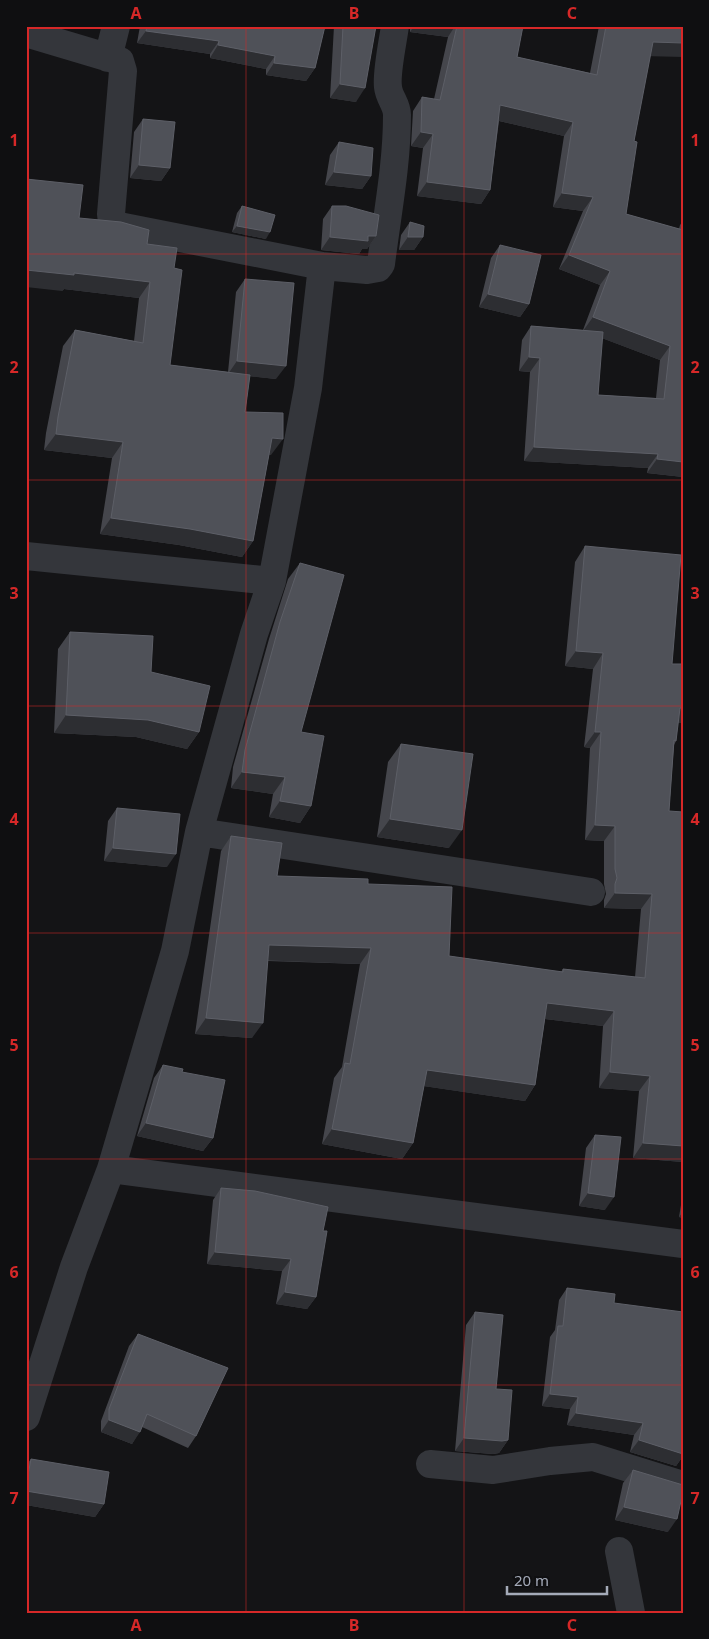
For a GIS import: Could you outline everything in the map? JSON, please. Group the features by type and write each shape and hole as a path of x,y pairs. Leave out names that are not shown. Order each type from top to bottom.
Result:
{"street":[{"path":"108,58 116,26"},
{"path":"26,33 120,61 123,71 111,214 112,222 119,226 322,266 368,270 378,268 381,264 396,145 397,112 387,84 396,26"},
{"path":"26,1417 74,1267 111,1169 175,951 199,832 254,634 272,580 308,388 322,266"},
{"path":"26,556 272,580"},
{"path":"199,832 591,892"},
{"path":"111,1169 683,1244"},
{"path":"430,1464 493,1470 550,1460 593,1457 683,1485"},
{"path":"619,1552 631,1613"}],"building":[{"path":"147,26 325,26 315,68 274,63 275,56 218,45 219,41 146,31"},
{"path":"343,26 376,26 365,88 340,84"},
{"path":"457,26 523,26 517,57 597,75 606,26 683,26 683,43 653,42 634,141 637,142 626,214 683,230 683,462 657,459 658,454 534,447 540,358 529,357 531,326 603,332 598,395 664,399 670,346 593,317 610,271 569,255 593,197 562,193 573,122 500,105 490,190 427,182 433,134 421,132 422,97 440,100"},
{"path":"143,119 175,122 170,168 139,165"},
{"path":"339,142 373,148 371,176 334,172"},
{"path":"26,179 83,185 79,218 121,222 149,230 147,244 177,248 174,268 182,270 170,365 250,375 245,412 283,413 283,439 272,438 253,541 190,529 111,518 123,442 56,434 75,330 143,343 150,282 74,273 74,275 26,270"},
{"path":"242,206 275,215 270,232 237,226"},
{"path":"332,206 346,206 379,215 376,236 368,236 368,241 330,237"},
{"path":"410,222 424,226 423,237 408,237"},
{"path":"500,245 541,255 529,304 488,294"},
{"path":"245,279 294,283 286,366 237,361"},
{"path":"585,546 681,555 672,664 683,664 683,708 680,708 676,741 674,740 669,811 683,812 683,1146 643,1143 650,1076 610,1072 614,1011 547,1003 535,1085 427,1070 413,1143 332,1129 345,1063 350,1064 371,948 269,945 263,1023 206,1018 231,836 282,843 277,876 368,879 368,884 452,887 449,956 563,972 563,969 645,978 652,894 615,893 617,878 615,869 615,826 595,825 601,732 595,732 603,653 576,651"},
{"path":"300,563 344,575 301,732 324,736 311,806 280,801 285,777 242,772 245,750 280,622"},
{"path":"70,632 153,636 151,672 210,686 199,732 148,720 66,715"},
{"path":"401,744 473,754 462,830 390,819"},
{"path":"117,808 180,814 176,854 113,848"},
{"path":"163,1065 183,1069 182,1072 225,1080 213,1138 146,1123"},
{"path":"595,1135 621,1137 614,1197 588,1193"},
{"path":"221,1188 255,1191 328,1207 323,1231 327,1231 316,1297 285,1292 291,1259 215,1252"},
{"path":"567,1288 615,1294 614,1303 683,1312 683,1353 681,1366 683,1366 683,1454 639,1440 643,1423 576,1413 578,1397 550,1394 558,1326 563,1326"},
{"path":"475,1312 503,1315 496,1389 512,1390 508,1440 464,1438"},
{"path":"138,1334 228,1368 196,1436 147,1414 140,1432 109,1420 109,1409"},
{"path":"31,1459 109,1472 104,1504 26,1491"},
{"path":"633,1470 683,1485 677,1519 624,1507"}]}
